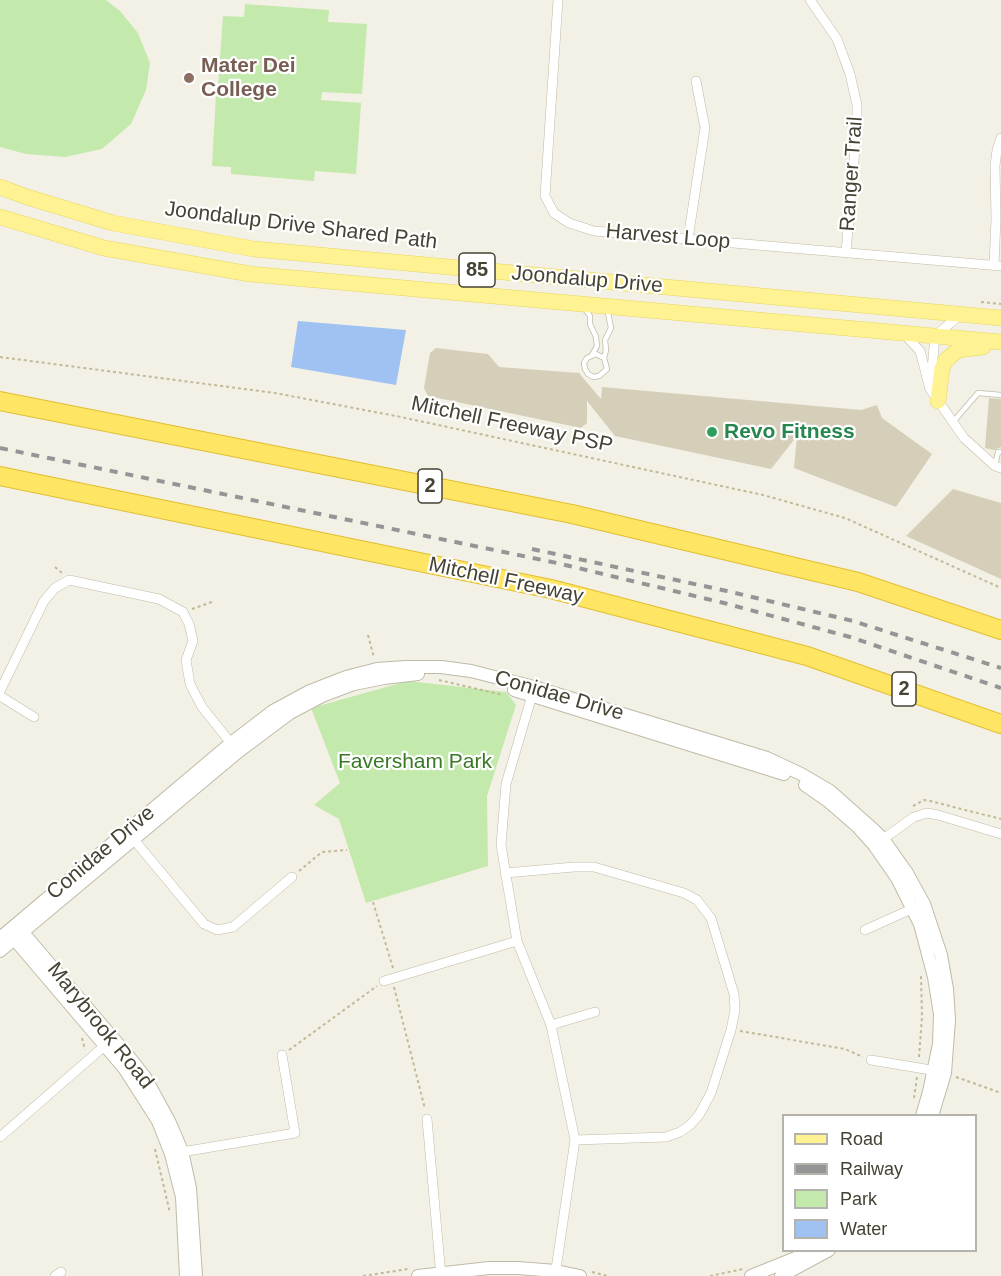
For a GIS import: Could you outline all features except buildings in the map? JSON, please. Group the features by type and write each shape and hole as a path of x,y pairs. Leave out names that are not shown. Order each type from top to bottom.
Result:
{"highway":[{"name":"2","path":"0,401 584,517 858,582 1001,630"},
{"name":"Mitchell Freeway","path":"0,476 551,589 807,656 1001,724"}],"main road":[{"name":"Joondalup Drive","path":"0,187 113,223 254,249 1001,318"},
{"name":"Joondalup Drive","path":"0,217 104,248 250,274 1001,343"},
{"path":"567,278 594,290 607,306"},
{"path":"934,395 942,368 951,354 958,350 1001,343"}],"street":[{"name":"Harvest Loop","path":"558,0 545,196 554,213 569,223 594,231 997,266"},
{"name":"Ranger Trail","path":"810,0 837,39 850,74 857,105 846,252"},
{"path":"688,238 705,128 696,81"},
{"path":"997,266 995,166 1001,138"},
{"path":"934,395 935,336 960,315"},
{"path":"903,333 920,351 934,395 964,438 998,467"},
{"path":"0,691 44,601 55,588 69,580 159,599 183,612 193,641 186,660 190,684 195,696 235,747"},
{"name":"Conidae Drive","path":"0,951 12,933 235,747 273,711 310,691 346,677 377,669 456,668 767,758 830,791 906,873 941,955 947,989 949,1020 932,1114"},
{"name":"Conidae Drive","path":"235,747 304,705 339,689 384,678 414,674 470,678 533,691"},
{"path":"533,691 506,784 501,845 517,941 551,1025 575,1140 555,1274"},
{"path":"0,696 34,717"},
{"path":"879,842 914,817 927,813 938,814 1001,834"},
{"path":"130,835 204,924 217,930 233,927 292,877"},
{"path":"505,873 594,867 684,893 697,900 711,918 734,993 735,1010 731,1030 711,1093 699,1115 690,1125 666,1137 575,1140"},
{"path":"865,930 919,906"},
{"name":"Marybrook Road","path":"12,933 153,1092 192,1202 196,1276"},
{"path":"390,979 517,941"},
{"path":"551,1025 595,1012"},
{"path":"0,1137 109,1041"},
{"path":"176,1153 295,1133 282,1055"},
{"path":"871,1060 939,1072"},
{"name":"Conidae Drive","path":"923,1114 939,1072"},
{"path":"427,1119 441,1274"},
{"name":"Marybrook Road","path":"176,1153 182,1197 186,1276"},
{"path":"751,1276 807,1252"},
{"path":"781,1276 827,1252"},
{"path":"418,1276 518,1268 580,1276"}],"lane":[{"path":"582,304 590,316 590,324 596,337 597,346 584,363 588,374 593,377 599,376 607,369 604,358 605,340 611,328 607,306"},
{"path":"592,355 596,354 604,358"},
{"path":"953,422 978,393 1001,395"},
{"path":"998,467 1000,451"}],"path":[{"path":"980,302 1001,303"},
{"name":"Mitchell Freeway PSP","path":"0,357 275,393 401,417 751,493 845,518 1001,588"},
{"path":"183,612 212,602"},
{"path":"368,635 377,669"},
{"path":"439,680 506,696"},
{"path":"292,877 322,852 347,850"},
{"path":"373,902 390,979 427,1119"},
{"path":"913,1103 919,1068 922,1017 920,973"},
{"path":"282,1055 390,979"},
{"path":"731,1030 845,1049 871,1060"},
{"path":"78,1032 90,1058"},
{"path":"939,1072 1001,1093"},
{"path":"154,1144 161,1166 170,1214"}],"green space":[{"path":"0,0 106,0 120,11 138,33 150,63 146,90 131,124 102,149 65,157 26,154 0,147"},
{"path":"245,4 329,10 328,22 367,24 362,94 322,92 321,100 361,103 356,174 315,171 314,181 231,174 231,167 212,166 216,95 237,96 238,88 218,87 223,16 244,17"},
{"name":"Faversham Park","path":"408,681 506,692 516,705 487,796 488,866 366,903 339,819 314,805 340,783 311,708"}],"water":[{"path":"298,321 406,330 396,385 291,367"}],"railway":[{"path":"0,448 557,563 724,603 850,637 1001,688"},
{"path":"532,549 853,621 1001,668"}],"place":[{"name":"Mater Dei College","path":"189,78"},
{"name":"Revo Fitness","path":"712,432"}]}
